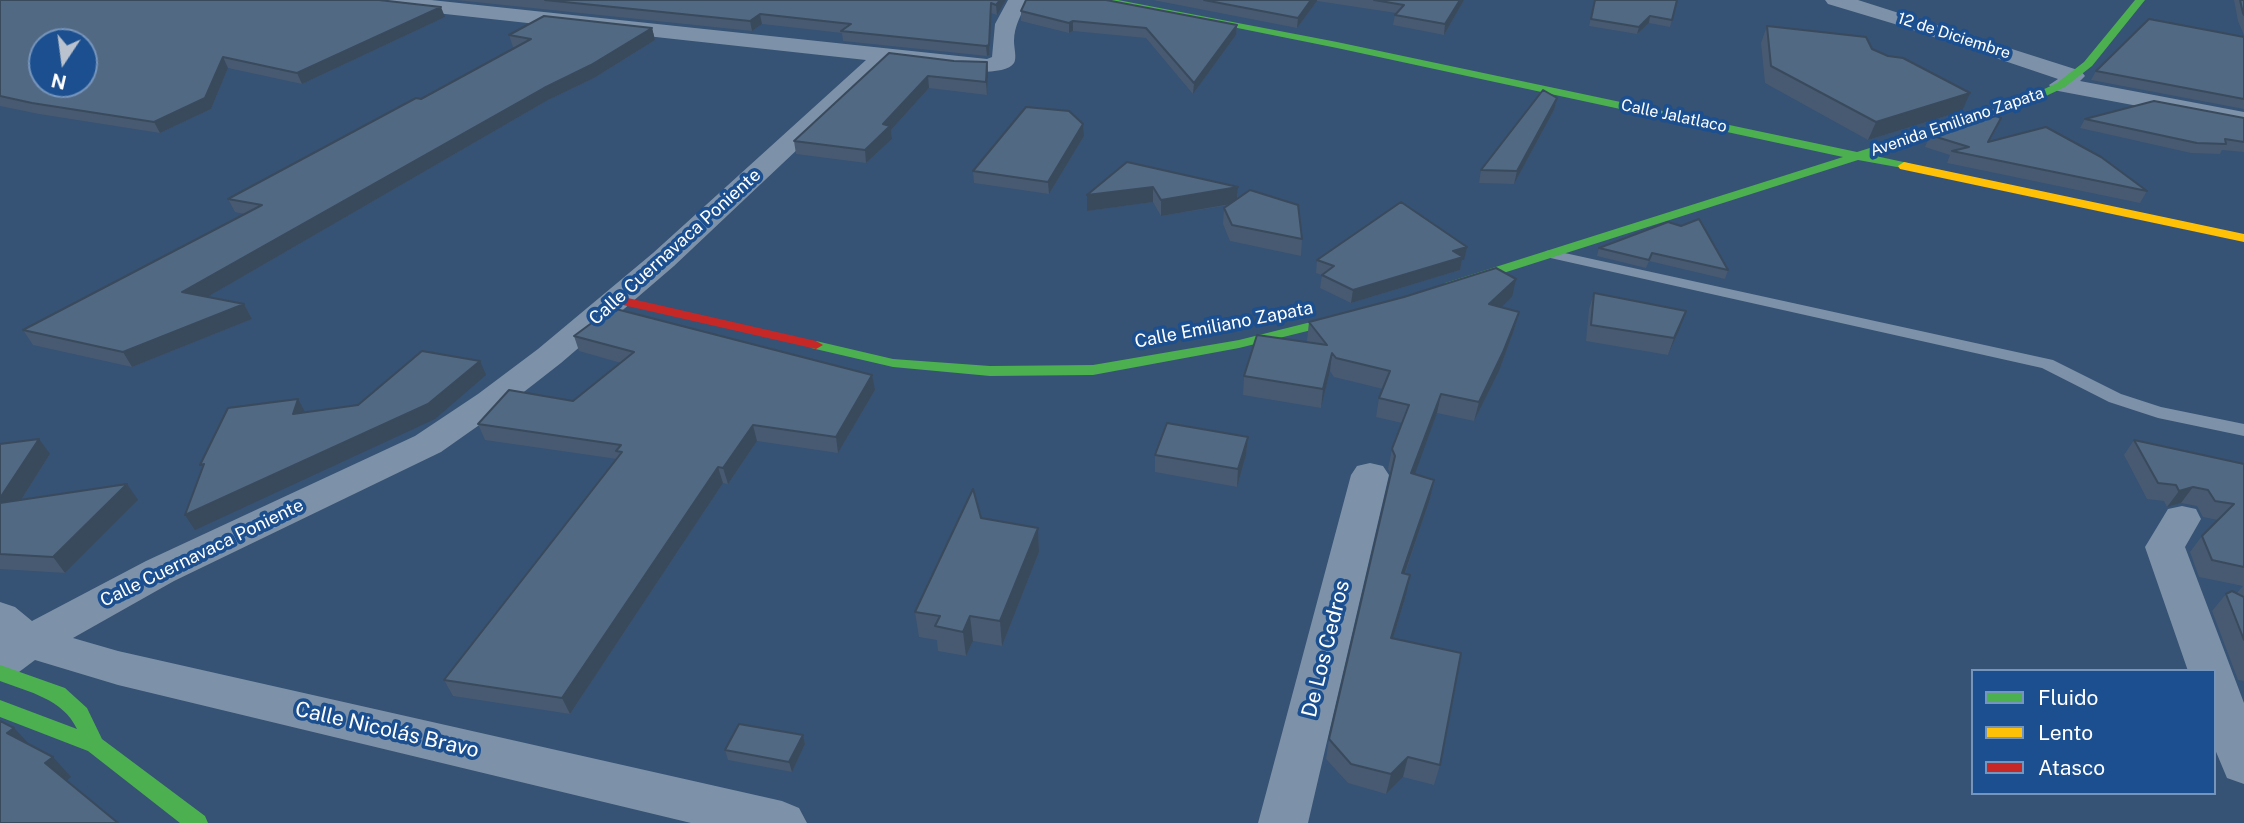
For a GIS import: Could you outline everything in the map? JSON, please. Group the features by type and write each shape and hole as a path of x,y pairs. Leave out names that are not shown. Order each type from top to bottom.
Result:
{"street":[{"path":"372,0 977,66 1000,64 1005,58 1003,39 1006,24 1018,0"},
{"name":"Calle Jalatlaco","path":"1103,0 1337,45 2244,238"},
{"name":"12 de Diciembre","path":"1835,0 1906,20 2067,80 2244,119"},
{"name":"Avenida Emiliano Zapata","path":"1861,156 2023,103 2067,80 2088,64 2140,0"},
{"name":"Calle Cuernavaca Poniente","path":"7,649 160,571 428,444 549,359 619,300 883,56"},
{"path":"1438,290 1861,156"},
{"name":"Calle Emiliano Zapata","path":"619,300 892,363 990,371 1093,370 1279,335 1376,309"},
{"name":"De Los Cedros","path":"1283,823 1370,475"},
{"path":"2182,519 2165,547 2209,669"},
{"path":"7,649 80,714 95,745"},
{"name":"Calle Nicolás Bravo","path":"7,649 118,667 782,823"},
{"path":"2216,687 2244,764"},
{"path":"0,708 95,745 197,823"}],"lane":[{"path":"1551,254 2047,364 2115,398 2158,412 2244,430"}],"building":[{"path":"0,0 379,0 441,7 297,73 223,57 205,98 154,122 0,96"},
{"path":"545,0 1000,0 996,5 991,3 989,45 986,46 841,31 851,24 760,14 750,21"},
{"path":"1026,0 1106,0 1237,25 1194,83 1146,28 1073,21 1069,23 1021,11"},
{"path":"1204,0 1311,0 1298,18"},
{"path":"1374,0 1460,0 1445,24 1395,15 1404,5"},
{"path":"1595,0 1677,0 1672,20 1650,16 1639,27 1591,19"},
{"path":"2240,0 2244,0 2244,15 2243,13"},
{"path":"544,16 652,28 591,65 544,88 182,292 244,304 123,352 23,330 262,205 228,199 531,39 509,35"},
{"path":"2149,19 2244,37 2244,99 2096,71"},
{"path":"1767,26 1866,37 1872,49 1888,56 1903,58 1970,93 1876,122 1771,66"},
{"path":"889,53 987,62 986,82 928,76 883,124 890,126 865,150 794,141"},
{"path":"1543,90 1557,98 1517,171 1481,170"},
{"path":"2154,101 2244,118 2244,142 2225,139 2226,144 2197,143 2085,119"},
{"path":"1026,107 1069,111 1083,124 1048,182 973,171"},
{"path":"1996,116 2001,118 1988,142 2046,127 2101,157 2147,191 1952,151 1969,147 1930,135"},
{"path":"1127,162 1238,187 1161,200 1153,187 1087,195"},
{"path":"1250,190 1298,205 1302,239 1232,225 1224,208"},
{"path":"1401,202 1467,247 1453,251 1463,257 1353,290 1322,275 1334,266 1317,260"},
{"path":"1699,219 1728,270 1652,253 1649,260 1599,248 1668,222 1681,226"},
{"path":"1496,268 1516,279 1489,304 1519,312 1479,402 1441,394 1411,473 1434,480 1402,573 1410,575 1391,638 1461,653 1440,765 1408,757 1391,774 1351,764 1329,739 1395,456 1392,449 1409,405 1379,398 1390,371 1336,358 1332,353 1323,389 1244,376 1257,335 1327,345 1309,322 1404,297"},
{"path":"1594,293 1686,311 1674,338 1591,325"},
{"path":"612,308 872,375 836,437 753,425 723,468 718,467 562,698 444,680 622,452 616,451 621,445 478,424 509,390 573,401 634,352 574,336"},
{"path":"422,351 480,361 428,404 185,515 204,464 200,465 228,408 298,399 293,414 358,405"},
{"path":"1167,423 1248,437 1238,469 1155,455"},
{"path":"39,439 0,498 0,444"},
{"path":"2134,440 2244,464 2244,567 2212,560 2202,536 2234,504 2215,501 2208,490 2193,487 2179,491 2176,485 2158,483"},
{"path":"127,484 53,557 0,554 0,503"},
{"path":"973,489 981,518 1038,528 1000,621 970,616 963,632 935,626 940,616 915,612"},
{"path":"2232,591 2244,597 2244,640 2226,594"},
{"path":"0,721 14,728 7,733 53,757 45,763 118,823 0,823"},
{"path":"739,724 803,735 789,762 725,750"}],"traffic: fast":[{"path":"1103,0 1337,45 1904,166"},
{"path":"1450,286 2023,103 2061,85 2088,64 2140,0"},
{"path":"816,345 893,363 990,371 1093,370 1239,344 1359,314"},
{"path":"0,673 58,694 80,714 95,745"},
{"path":"0,708 95,745 197,823"}],"traffic: slow":[{"path":"1904,166 2244,238"}],"traffic: jam":[{"path":"619,300 816,345"}]}
